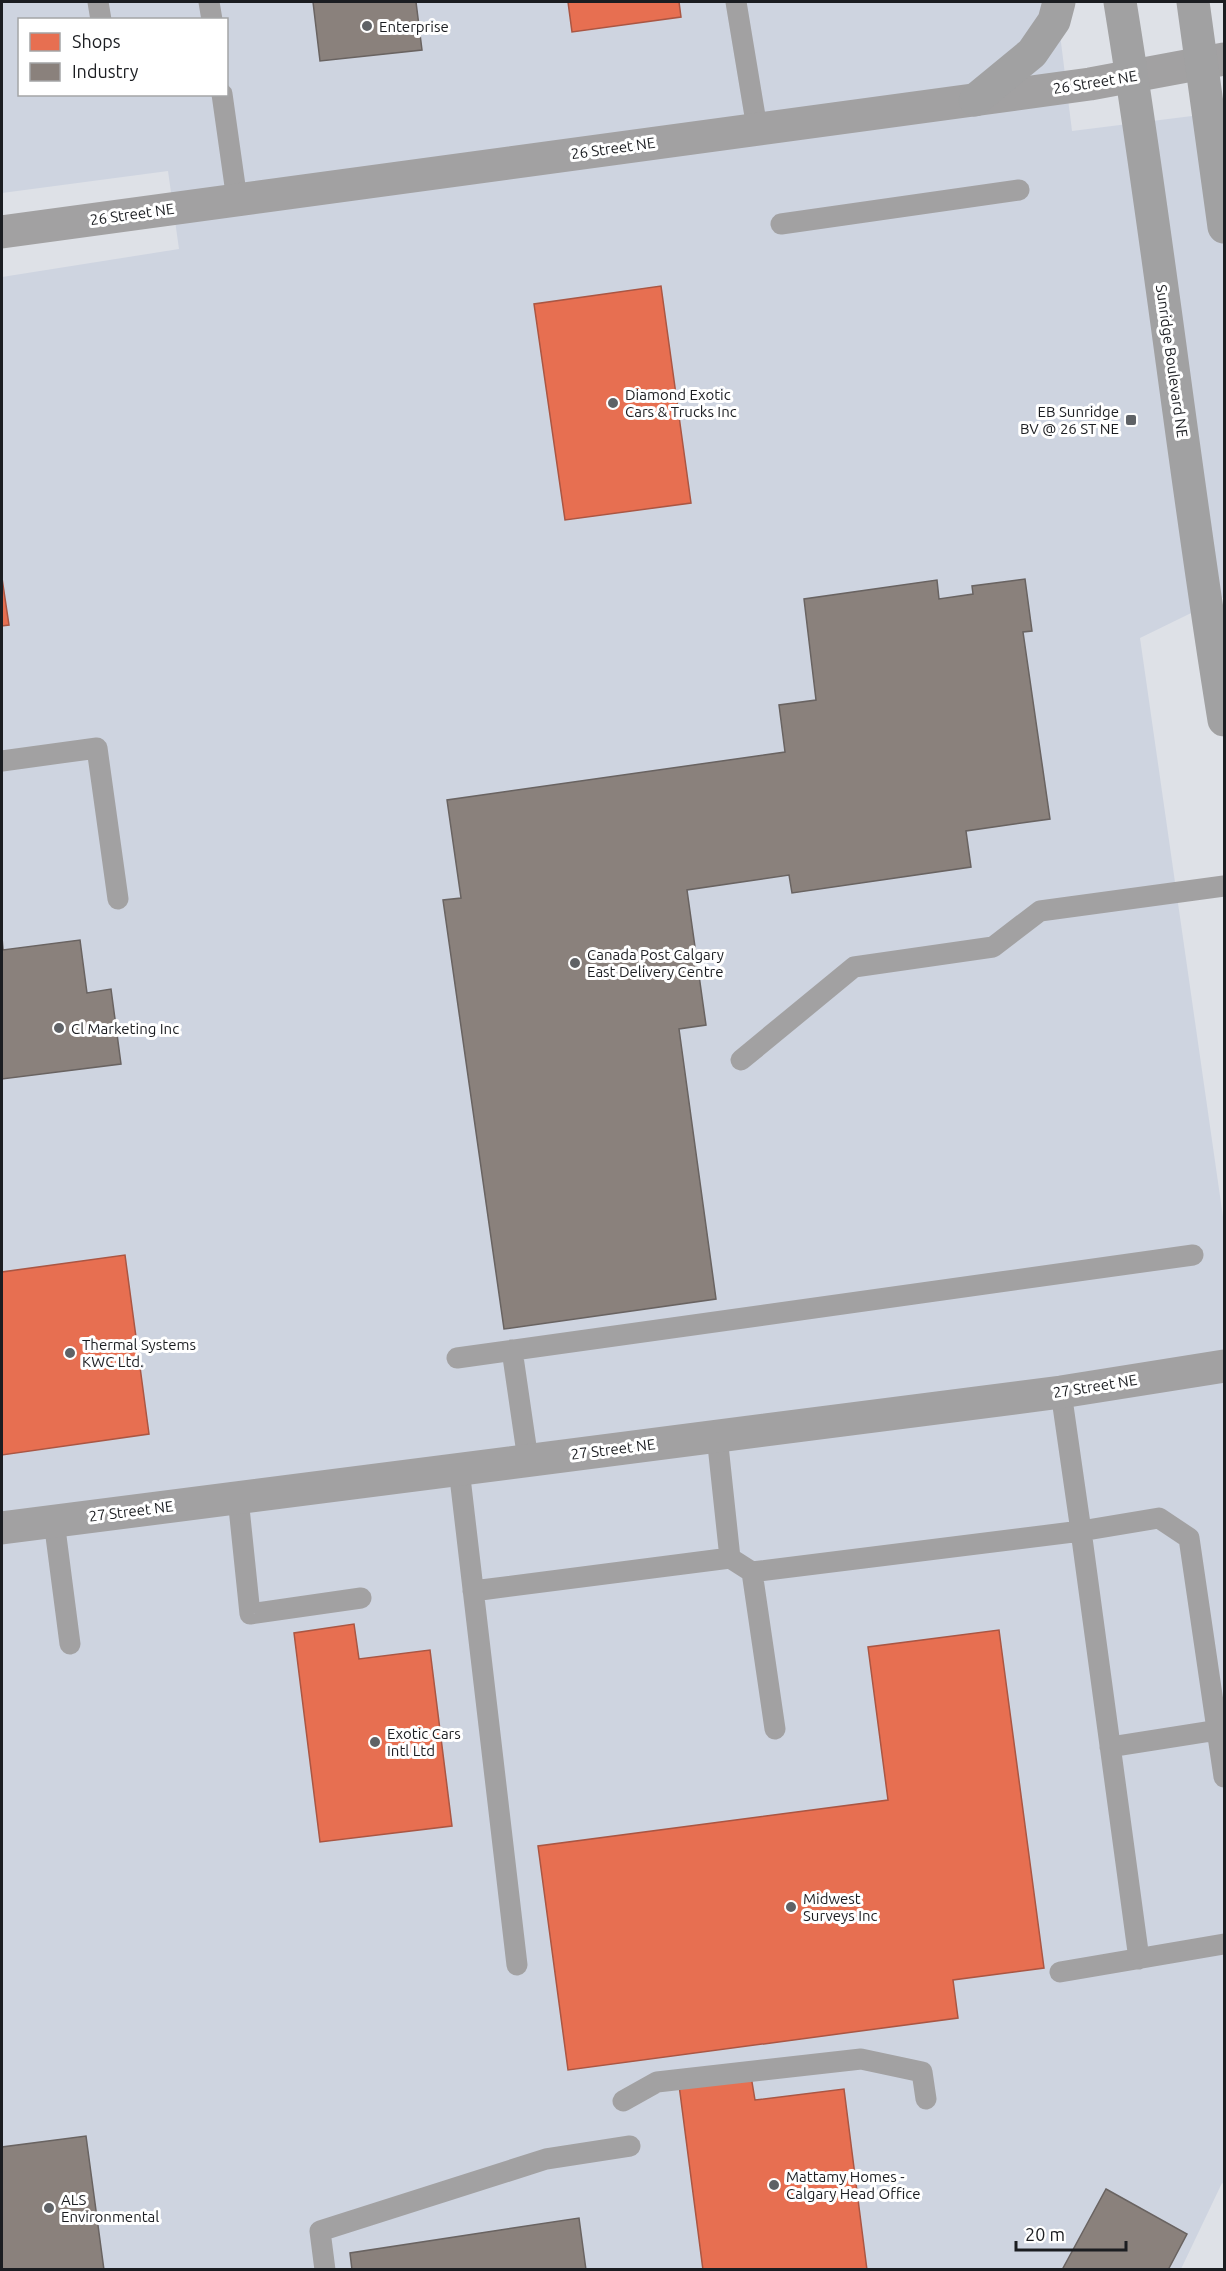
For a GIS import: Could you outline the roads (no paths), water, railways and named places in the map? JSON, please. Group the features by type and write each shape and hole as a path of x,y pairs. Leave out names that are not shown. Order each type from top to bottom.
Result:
{"street":[{"path":"975,100 1032,53 1054,21 1059,2"},
{"name":"Sunridge Boulevard NE","path":"1120,2 1133,76 1197,550 1224,720"},
{"path":"1194,2 1214,61 1224,227"},
{"name":"26 Street NE","path":"2,232 975,100 1214,61"},
{"name":"27 Street NE","path":"2,1528 1061,1392 1224,1366"}],"lane":[{"path":"98,2 101,18"},
{"path":"209,2 212,18"},
{"path":"736,2 757,128"},
{"path":"222,96 237,200"},
{"path":"781,224 1019,190"},
{"path":"2,760 97,748 118,899"},
{"path":"741,1060 854,967 993,947 1040,911 1224,885"},
{"path":"457,1358 1193,1255"},
{"path":"512,1350 528,1460"},
{"path":"1061,1392 1139,1959"},
{"path":"717,1436 730,1558"},
{"path":"459,1469 517,1965"},
{"path":"238,1498 250,1614 361,1598"},
{"path":"473,1591 730,1558 752,1572 1081,1531 1159,1518 1189,1538 1224,1777"},
{"path":"54,1521 70,1644"},
{"path":"752,1572 775,1729"},
{"path":"1110,1747 1218,1730"},
{"path":"1060,1972 1224,1944"},
{"path":"623,2101 657,2082 861,2059 922,2072 926,2099"},
{"path":"326,2270 320,2231 546,2159 630,2146"}],"place":[{"name":"Enterprise","path":"367,26"},
{"name":"Diamond Exotic Cars & Trucks Inc","path":"613,403"},
{"name":"EB Sunridge BV @ 26 ST NE","path":"1131,420"},
{"name":"Canada Post Calgary East Delivery Centre","path":"575,963"},
{"name":"Cl Marketing Inc","path":"59,1028"},
{"name":"Thermal Systems KWC Ltd.","path":"70,1353"},
{"name":"Exotic Cars Intl Ltd","path":"375,1742"},
{"name":"Midwest Surveys Inc","path":"791,1907"},
{"name":"Mattamy Homes - Calgary Head Office","path":"774,2185"},
{"name":"ALS Environmental","path":"49,2208"}]}
